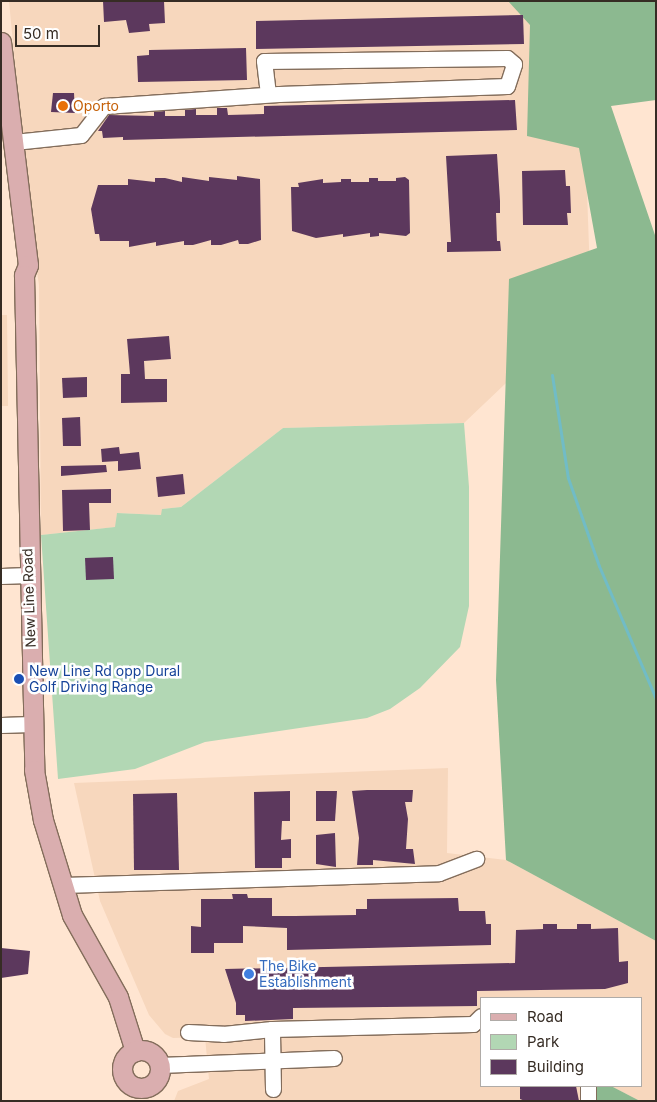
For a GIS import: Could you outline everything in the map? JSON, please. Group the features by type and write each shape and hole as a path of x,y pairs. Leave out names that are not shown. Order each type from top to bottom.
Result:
{"main road":[{"name":"New Line Road","path":"1,42 18,266 24,275 30,724 37,792 63,885 79,931 118,997 135,1051"},
{"path":"135,1051 153,1054 160,1065 156,1082 148,1094 133,1087 123,1078 124,1059 135,1051"}],"lane":[{"path":"8,142 81,135 104,106 268,94 507,86 514,64 507,58 264,61 268,94"},
{"path":"1,576 28,576"},
{"path":"1,725 30,724"},
{"path":"63,885 439,873 476,859"},
{"path":"188,1032 228,1028 272,1029 473,1024 480,1017"},
{"path":"272,1029 271,1062 273,1089"},
{"path":"160,1065 334,1058"},
{"path":"588,1087 588,1101"}],"shaded area":[{"path":"9,1 536,1 582,53 591,302 464,423 283,428 181,507 162,509 162,515 117,513 116,527 41,535 39,285 31,232"},
{"path":"1,315 7,315 8,406 1,406"},
{"path":"448,768 447,853 506,860 656,941 656,1101 640,1101 613,1087 642,1087 642,997 480,997 480,1087 597,1087 596,1101 174,1101 178,1091 209,1079 205,1037 173,1038 165,1034 149,1015 100,901 74,783"}],"green space":[{"path":"508,1 656,1 656,100 611,106 656,238 656,941 506,860 496,680 509,279 597,248 579,148 527,136 530,25"},
{"path":"464,423 469,487 469,606 460,647 420,688 390,709 367,718 205,742 135,769 58,779 41,535 115,527 117,513 161,515 162,509 181,507 283,428"},
{"path":"597,1087 613,1087 640,1101 596,1101"}],"building":[{"path":"103,1 164,1 165,23 149,24 150,31 129,33 126,20 104,22"},
{"path":"523,15 524,44 256,49 256,21"},
{"path":"246,48 247,80 138,82 137,56 149,55 149,50"},
{"name":"Oporto","path":"53,93 74,93 75,113 51,112"},
{"path":"515,100 517,130 123,140 123,137 103,138 102,131 98,131 109,115 154,116 154,112 165,111 165,116 185,116 185,110 196,109 196,115 217,115 217,108 227,108 228,115 264,114 264,106"},
{"path":"497,154 500,213 496,213 497,241 500,241 501,251 447,252 447,242 451,242 446,156"},
{"path":"565,170 566,186 570,186 571,213 567,213 568,225 523,225 522,171"},
{"path":"237,176 260,179 261,240 248,244 239,244 238,240 221,245 211,245 211,240 193,245 184,245 184,241 156,246 156,242 129,247 129,241 100,241 99,234 95,234 91,209 98,185 128,185 128,179 155,182 155,178 165,178 182,182 182,177 209,181 209,177 237,180"},
{"path":"405,177 409,180 410,233 406,236 379,233 379,236 370,237 370,233 316,238 292,231 291,187 299,187 298,183 323,179 323,183 341,182 341,179 351,179 351,182 369,182 369,178 378,178 378,181 396,181 396,178"},
{"path":"169,336 171,359 144,361 145,379 167,379 167,402 121,403 121,374 130,374 127,339"},
{"path":"87,377 87,397 63,398 62,378"},
{"path":"80,417 81,446 63,446 62,418"},
{"path":"119,447 120,454 139,452 141,469 118,471 118,461 102,462 101,449"},
{"path":"106,465 107,472 61,476 61,466"},
{"path":"183,474 185,494 158,497 156,477"},
{"path":"111,489 111,503 89,503 90,530 63,531 62,490"},
{"path":"113,557 114,579 86,580 85,558"},
{"path":"413,790 412,802 405,802 408,819 406,849 413,849 415,864 373,860 373,865 357,865 359,838 352,791"},
{"path":"290,791 290,821 282,821 281,840 291,839 291,858 282,858 282,868 255,868 254,792"},
{"path":"316,791 337,791 335,821 316,821"},
{"path":"177,793 179,870 134,870 133,794"},
{"path":"335,833 336,867 316,864 316,835"},
{"path":"232,894 247,894 248,898 272,898 272,916 356,915 356,909 367,909 367,899 458,898 459,911 485,911 486,924 491,924 491,945 287,950 287,928 243,926 243,943 214,943 214,953 191,953 191,926 201,927 201,899 233,899"},
{"path":"543,924 557,924 557,929 577,929 577,924 591,924 591,929 618,928 619,962 628,961 628,983 605,989 477,991 477,1006 293,1008 293,1019 245,1021 245,1015 236,1015 236,1003 225,969 515,963 516,930 543,929"},
{"path":"1,948 30,951 28,974 1,978"},
{"path":"520,1087 576,1087 579,1101 525,1101 520,1099"}],"waterway":[{"path":"552,375 568,478 599,566 656,699"}],"place":[{"name":"Oporto","path":"63,106"},
{"name":"New Line Rd opp Dural Golf Driving Range","path":"19,679"},
{"name":"The Bike Establishment","path":"249,974"}]}
